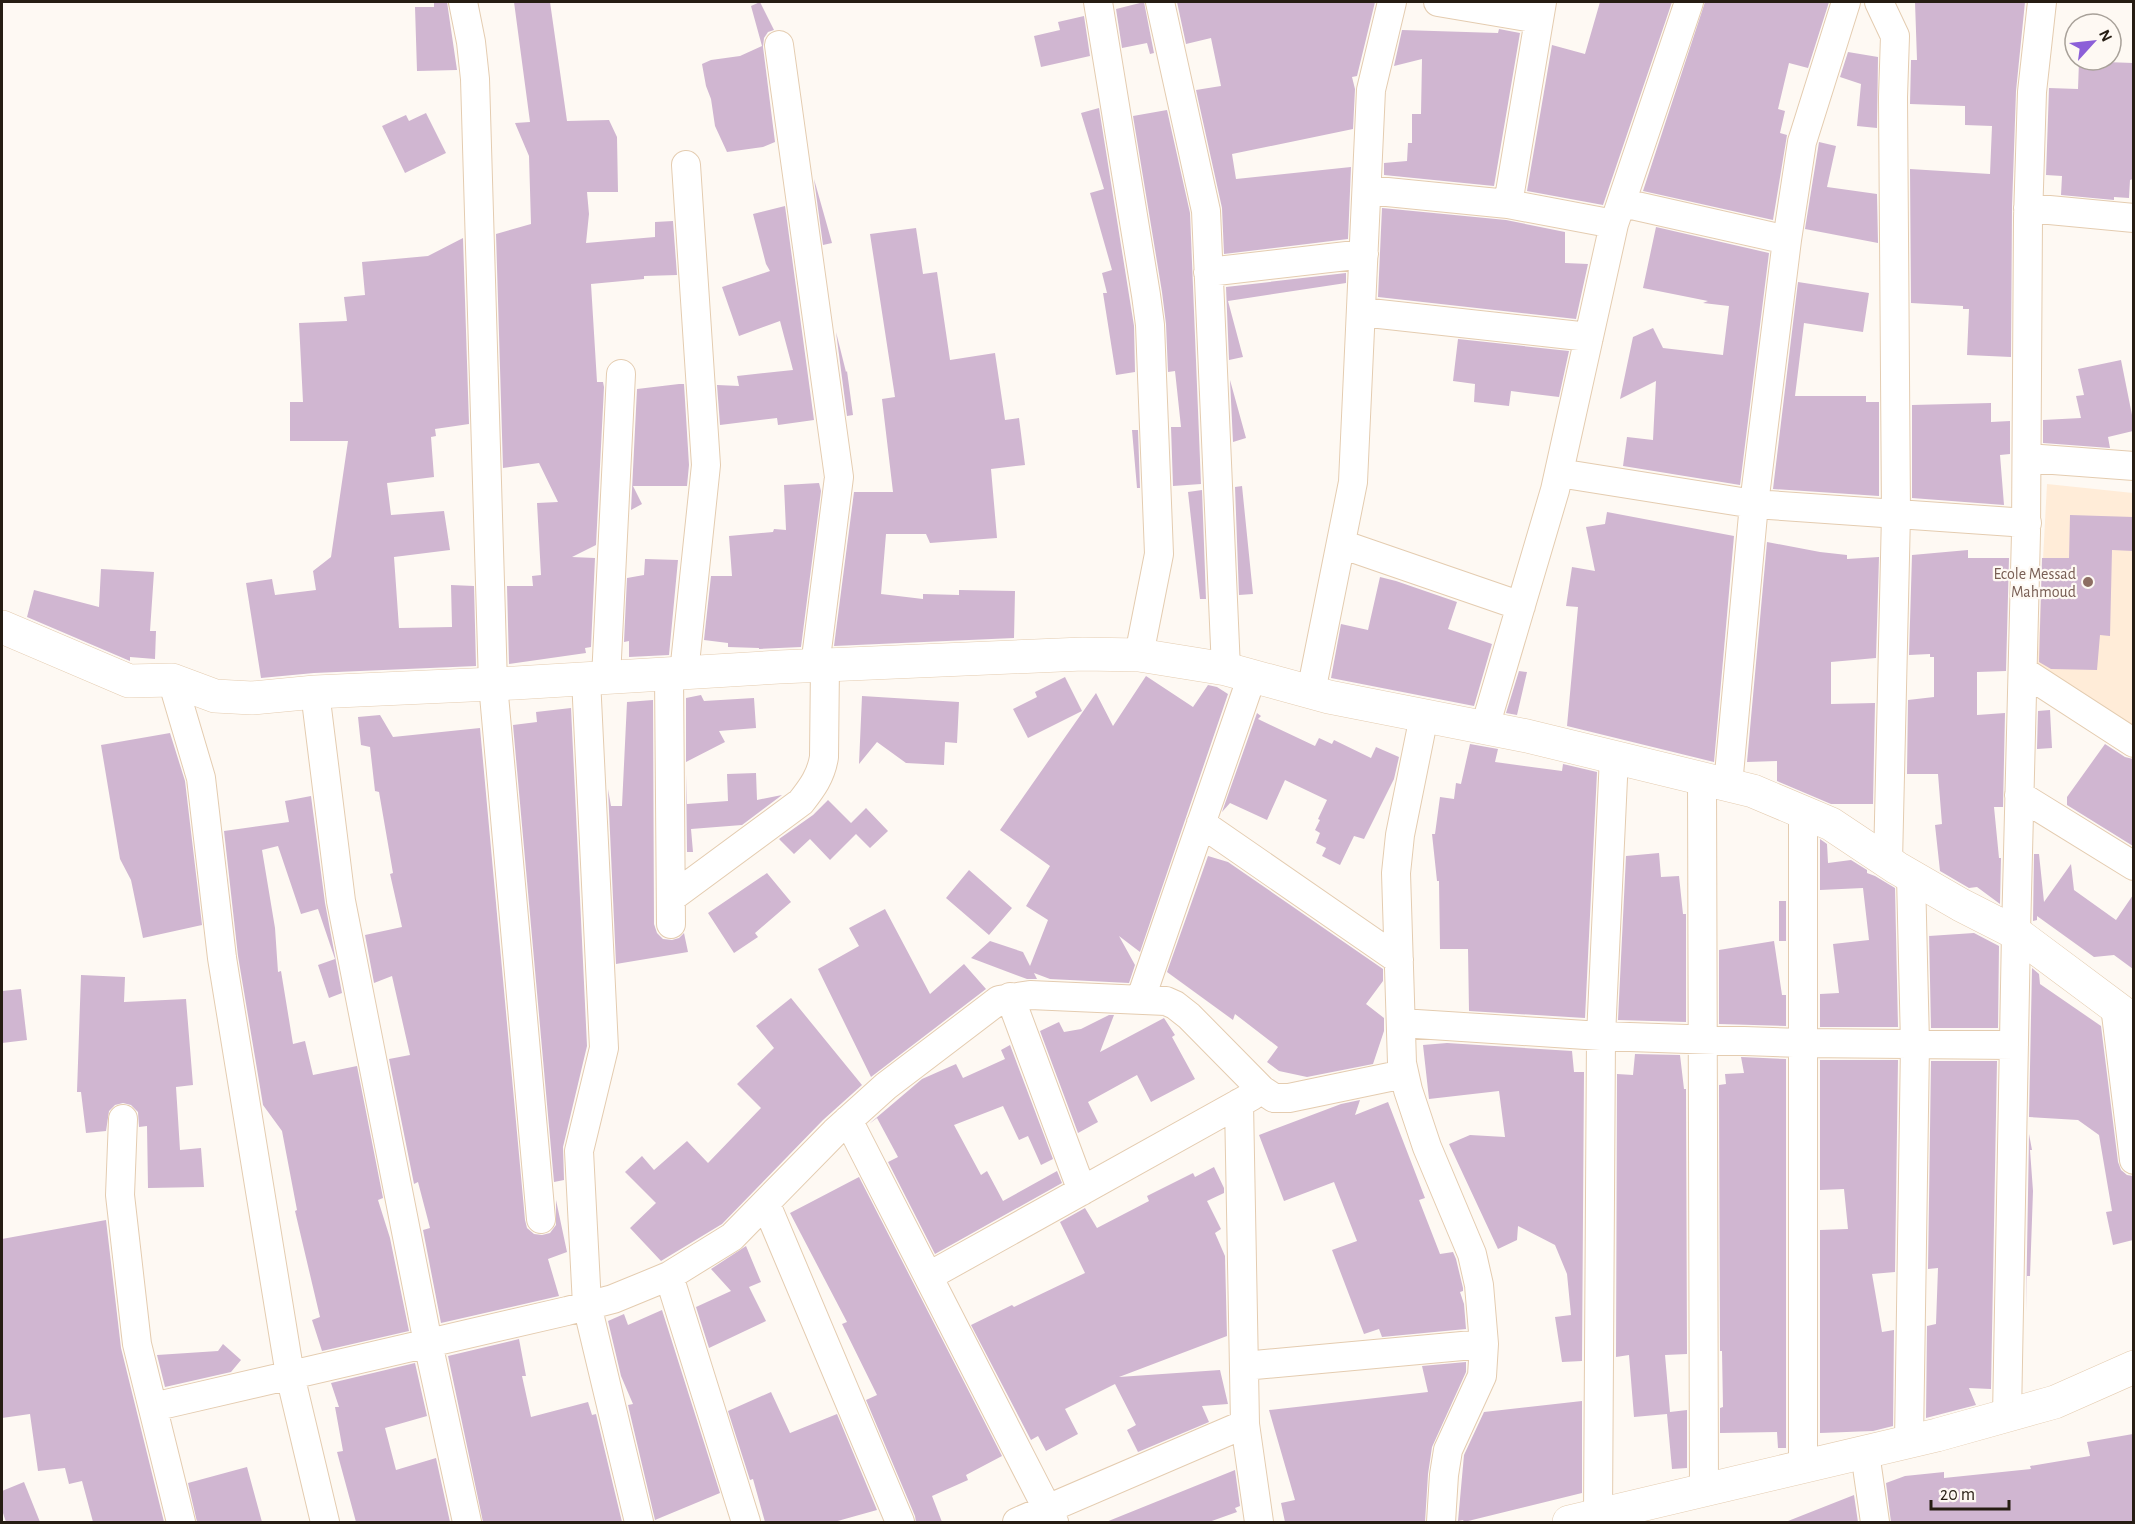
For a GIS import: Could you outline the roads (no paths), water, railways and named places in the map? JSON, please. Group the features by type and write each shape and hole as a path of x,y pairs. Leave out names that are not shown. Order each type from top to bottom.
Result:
{"street":[{"path":"463,2 475,79 493,684 541,1219"},
{"path":"1098,2 1149,325 1159,554 1139,655"},
{"path":"1140,998 1201,823 1239,672 1208,272 1206,211 1160,2"},
{"path":"1311,692 1353,482 1371,90 1392,2"},
{"path":"1437,2 1540,10 1508,204"},
{"path":"1485,727 1559,472 1618,213 1689,2"},
{"path":"1704,1491 1702,1040 1715,782 1802,142 1846,2"},
{"path":"1879,2 1895,36 1893,109 1900,869 1915,1044 1909,1442"},
{"path":"2007,1416 2026,523 2028,208 2032,92 2042,2"},
{"path":"686,165 706,465 676,673 671,911 801,802 816,782 822,770 824,758 820,665 840,477 779,45"},
{"path":"1367,190 1618,213 1787,240"},
{"path":"2028,208 2133,218"},
{"path":"1208,272 1364,254"},
{"path":"1361,312 1589,337"},
{"path":"621,374 596,678 604,1048 579,1150 587,1305 639,1522"},
{"path":"2027,458 2133,466"},
{"path":"1559,472 1754,504 2026,523"},
{"path":"1341,544 1521,606"},
{"path":"2,627 129,681 172,680 215,696 252,698 315,692 820,665 1083,654 1139,655 1239,672 1311,692 1485,727 1754,791 1831,824 1961,905 2016,933 2124,1014 2133,1160"},
{"path":"2023,670 2133,743"},
{"path":"172,680 201,778 222,958 290,1375 325,1522"},
{"path":"315,692 341,901 428,1343 467,1522"},
{"path":"1424,716 1400,835 1396,873 1402,1063 1426,1147 1472,1254 1479,1285 1484,1344 1482,1376 1448,1450 1441,1522"},
{"path":"1614,757 1601,1036 1584,1519 1865,1453 2007,1416 2055,1402 2133,1367"},
{"path":"2019,795 2133,866"},
{"path":"1803,813 1803,1467"},
{"path":"1201,823 1399,960"},
{"path":"153,1407 613,1299 669,1276 732,1237 848,1120 914,1063 999,1000 1030,995 1166,1000 1189,1016 1250,1097 1244,1366 1245,1424 1259,1522"},
{"path":"1010,997 1082,1191"},
{"path":"1401,1023 1702,1040 2014,1045"},
{"path":"929,1276 1250,1097 1289,1098 1404,1074"},
{"path":"123,1119 120,1195 137,1344 181,1522"},
{"path":"848,1120 1051,1516"},
{"path":"766,1204 900,1522"},
{"path":"669,1276 746,1522"},
{"path":"1244,1366 1484,1344"},
{"path":"1017,1522 1051,1516 1245,1424"},
{"path":"1865,1453 1875,1522"}],"place":[{"name":"Ecole Messad Mahmoud","path":"2088,582"}]}
